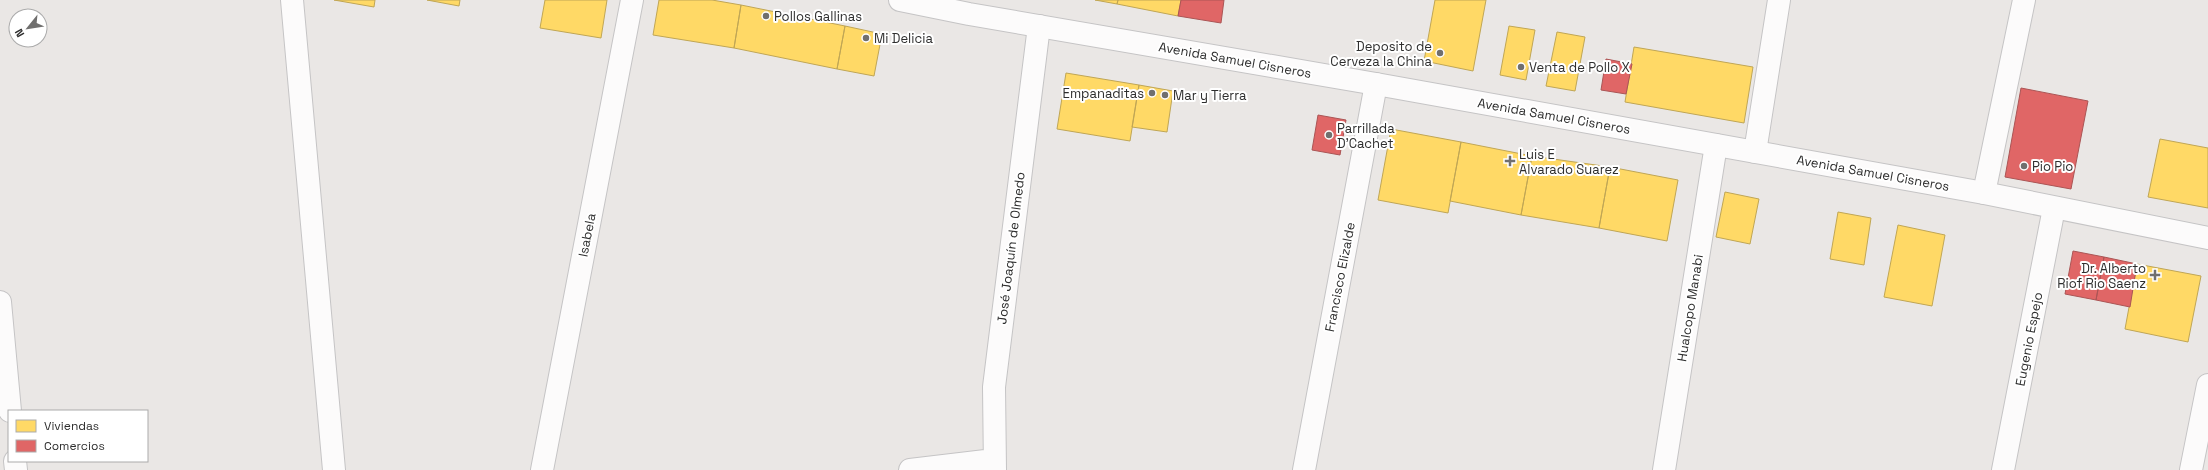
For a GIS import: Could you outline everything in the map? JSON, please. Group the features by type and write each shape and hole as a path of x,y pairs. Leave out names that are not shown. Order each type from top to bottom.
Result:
{"street":[{"path":"292,0 334,470"},
{"name":"Isabela","path":"542,470 632,0"},
{"name":"Avenida Samuel Cisneros","path":"900,0 970,7 1038,26 1376,84 1984,193 2208,238"},
{"path":"1755,152 1779,0"},
{"path":"1984,193 2024,0"},
{"name":"José Joaquín de Olmedo","path":"994,465 994,387 1038,26"},
{"name":"Francisco Elizalde","path":"1304,470 1376,84"},
{"name":"Hualcopo Manabi","path":"1664,470 1716,145"},
{"name":"Eugenio Espejo","path":"2003,470 2054,208"},
{"path":"0,302 10,410"},
{"path":"2191,470 2208,385"},
{"path":"910,470 994,465"}],"building: Viviendas":[{"path":"334,0 375,0 374,7"},
{"path":"427,0 460,0 459,6"},
{"path":"545,0 607,0 601,38 540,28"},
{"path":"659,0 712,0 741,5 734,48 653,35"},
{"path":"1095,0 1118,0 1117,4"},
{"path":"1118,0 1181,0 1178,16 1117,4"},
{"path":"1435,0 1486,0 1473,71 1424,61"},
{"path":"741,5 845,26 837,69 734,48"},
{"path":"845,26 882,34 874,76 837,69"},
{"path":"1509,26 1535,30 1526,80 1500,75"},
{"path":"1557,32 1585,37 1575,91 1546,86"},
{"path":"1634,47 1753,67 1744,123 1625,102"},
{"path":"1066,73 1139,85 1130,141 1057,129"},
{"path":"1139,85 1173,91 1167,132 1132,127"},
{"path":"1391,129 1461,142 1448,213 1378,200"},
{"path":"2160,139 2208,148 2208,208 2148,197"},
{"path":"1461,142 1532,156 1521,215 1450,201"},
{"path":"1532,156 1610,167 1599,228 1521,215"},
{"path":"1610,167 1678,180 1667,241 1599,228"},
{"path":"1725,192 1759,199 1750,244 1716,237"},
{"path":"1838,212 1871,218 1864,265 1830,259"},
{"path":"1898,225 1945,235 1932,306 1884,297"},
{"path":"2137,264 2201,276 2188,342 2125,329"}],"building: Comercios":[{"path":"1181,0 1224,0 1221,23 1178,16"},
{"path":"1606,59 1632,64 1626,94 1601,90"},
{"path":"2021,88 2088,101 2071,189 2005,177"},
{"name":"Parrillada D'Cachet","path":"1318,115 1346,120 1340,155 1312,150"},
{"path":"2073,251 2104,257 2096,300 2065,294"},
{"path":"2104,257 2137,264 2130,307 2096,300"}],"place":[{"name":"Pollos Gallinas","path":"766,16"},
{"name":"Mi Delicia","path":"866,38"},
{"name":"Deposito de Cerveza la China","path":"1440,53"},
{"name":"Venta de Pollo X","path":"1521,67"},
{"name":"Empanaditas","path":"1152,93"},
{"name":"Mar y Tierra","path":"1165,95"},
{"name":"Parrillada D'Cachet","path":"1329,135"},
{"name":"Luis E Alvarado Suarez","path":"1510,161"},
{"name":"Pio Pio","path":"2024,166"},
{"name":"Dr. Alberto Riof Rio Saenz","path":"2155,275"}]}
